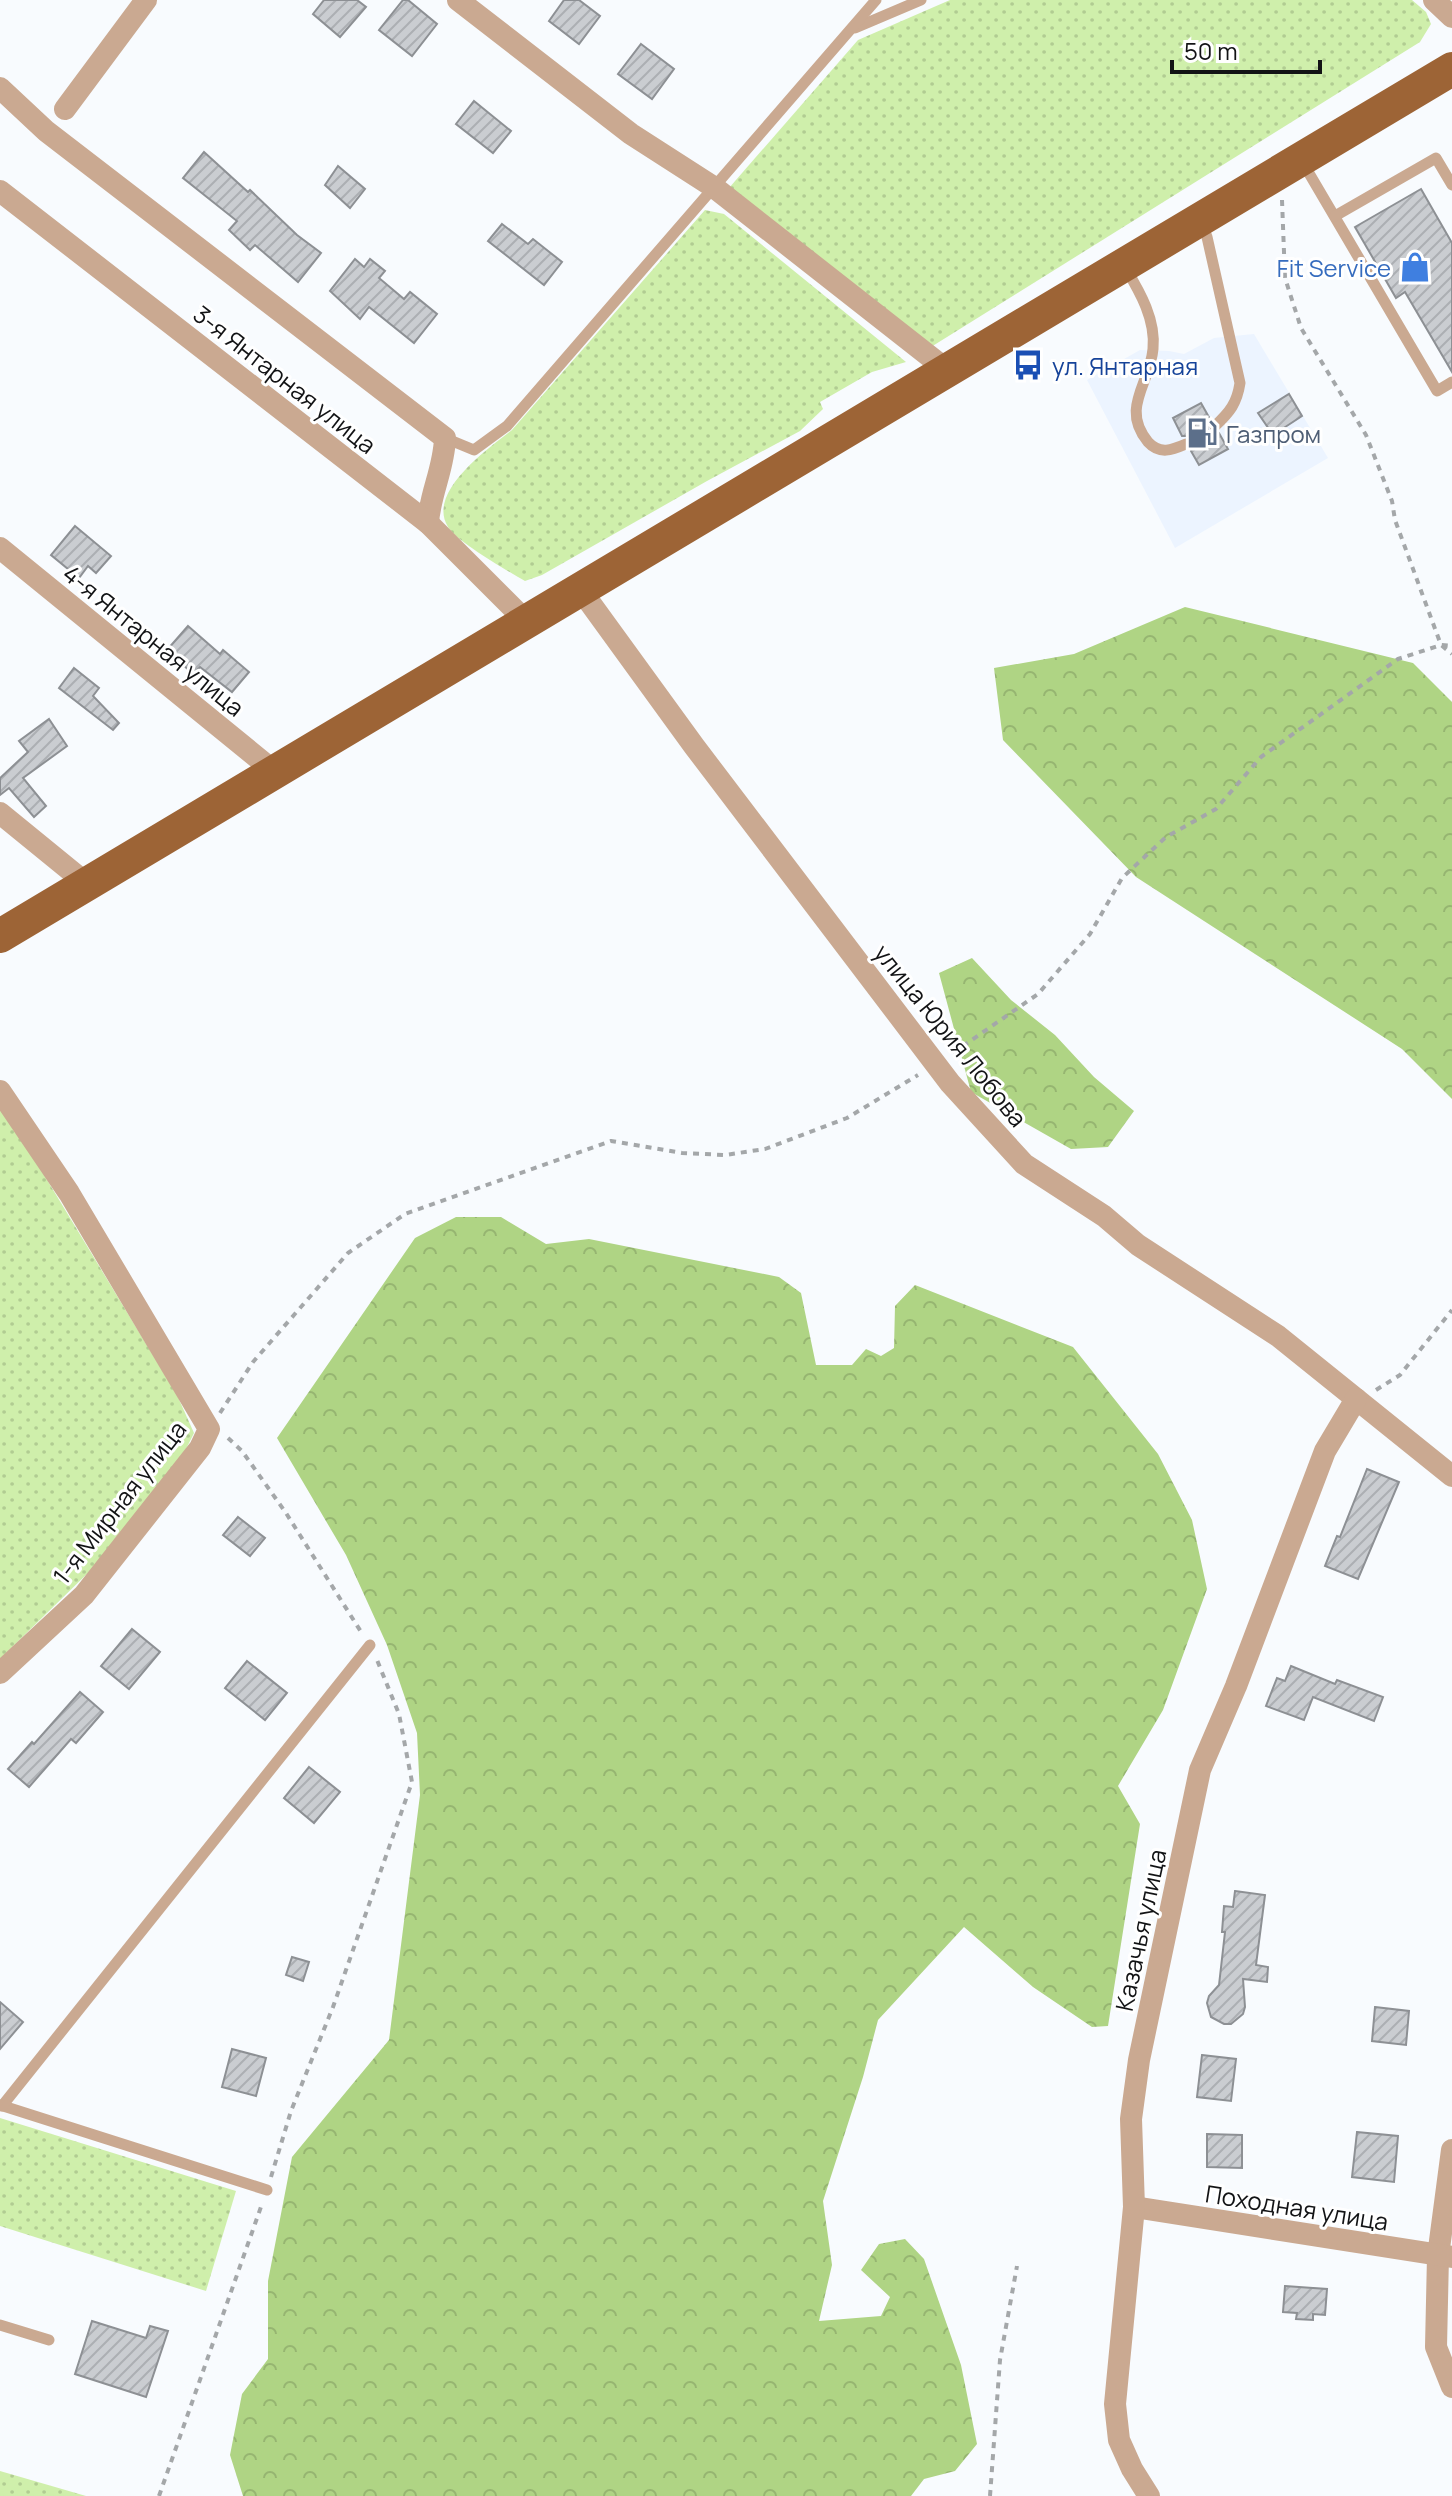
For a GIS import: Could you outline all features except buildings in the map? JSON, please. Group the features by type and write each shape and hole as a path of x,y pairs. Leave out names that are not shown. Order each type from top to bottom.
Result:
{"main road":[{"path":"0,936 1452,69"}],"street":[{"path":"65,109 146,0"},
{"path":"458,0 631,134 715,188 947,370"},
{"path":"1434,0 1452,17"},
{"name":"3-я Янтарная улица","path":"0,88 46,131 445,438"},
{"name":"3-я Янтарная улица","path":"0,191 428,523 526,621"},
{"path":"428,523 429,502 440,478 445,438"},
{"name":"4-я Янтарная улица","path":"0,548 275,772"},
{"name":"улица Юрия Лобова","path":"580,589 694,746 936,1064 988,1127 1024,1164 1104,1216 1138,1245 1278,1336 1452,1476"},
{"path":"0,813 87,884"},
{"path":"0,1091 69,1193 209,1429"},
{"name":"Казачья улица","path":"1149,2496 1119,2440 1115,2404 1134,2207 1131,2119 1139,2060 1200,1770 1247,1657 1294,1526 1325,1451 1356,1399"},
{"name":"1-я Мирная улица","path":"0,1673 84,1595 200,1448 209,1429"},
{"path":"1452,2150 1436,2347 1452,2387"},
{"name":"Походная улица","path":"1134,2207 1445,2256"}],"lane":[{"path":"445,438 474,450 507,426 876,0"},
{"path":"850,30 921,0"},
{"path":"46,131 65,109"},
{"path":"1335,216 1436,158 1452,185"},
{"path":"1294,163 1335,216 1437,391 1452,382"},
{"path":"1200,219 1207,237 1240,383 1237,401 1230,413 1215,426"},
{"path":"1124,265 1142,296 1151,326 1153,349 1136,401 1139,430 1154,448 1168,452 1186,444"},
{"path":"267,2190 1,2105 370,1645"},
{"path":"0,2325 49,2340"}],"path":[{"path":"1294,163 1281,210 1285,278 1301,328 1366,435 1441,645 1452,654"},
{"path":"159,2496 267,2190 291,2111 333,2007 412,1782 399,1714 370,1645 286,1513 242,1451 226,1436 209,1429 253,1362 348,1253 405,1214 611,1141 682,1153 725,1155 765,1149 847,1118 936,1064 1038,994 1090,934 1122,878 1166,837 1216,809 1261,757 1398,659 1441,645 1452,646"},
{"path":"1356,1399 1400,1375 1452,1310"},
{"path":"990,2496 1000,2360 1017,2266"}],"shaded area":[{"path":"1254,334 1328,458 1175,548 1087,380 1140,350 1184,354 1214,338"}],"green space":[{"path":"950,0 1412,0 1426,12 1431,24 1420,42 931,347 729,188 858,40"},
{"path":"705,210 724,214 906,362 872,372 820,402 823,409 800,431 542,575 525,581 453,533 443,514 445,500 463,472 512,430"},
{"path":"1185,607 1413,663 1452,702 1452,1099 1402,1049 1136,877 1003,740 994,668 1074,654"},
{"path":"972,958 1011,1000 1055,1035 1094,1077 1134,1111 1108,1147 1071,1149 971,1092 939,973"},
{"path":"0,1102 177,1395 194,1433 181,1459 95,1566 0,1659"},
{"path":"456,1217 501,1217 546,1244 589,1239 779,1277 801,1293 816,1365 852,1365 866,1349 881,1356 894,1348 895,1306 915,1285 1073,1347 1158,1454 1192,1520 1207,1589 1163,1710 1118,1786 1140,1824 1108,2026 1092,2027 1033,1987 964,1927 878,2020 823,2201 832,2265 819,2321 881,2316 890,2297 861,2270 879,2244 905,2239 924,2259 961,2365 977,2444 955,2471 924,2479 911,2496 243,2496 230,2455 242,2394 268,2359 268,2281 292,2157 389,2040 420,1795 417,1733 387,1645 346,1555 277,1438 415,1238"},
{"path":"0,2118 236,2191 206,2291 0,2226"},
{"path":"0,2471 86,2496 0,2496"}],"place":[{"name":"Fit Service","path":"1415,267"},
{"name":"ул. Янтарная","path":"1028,365"},
{"name":"Газпром","path":"1202,433"}]}
